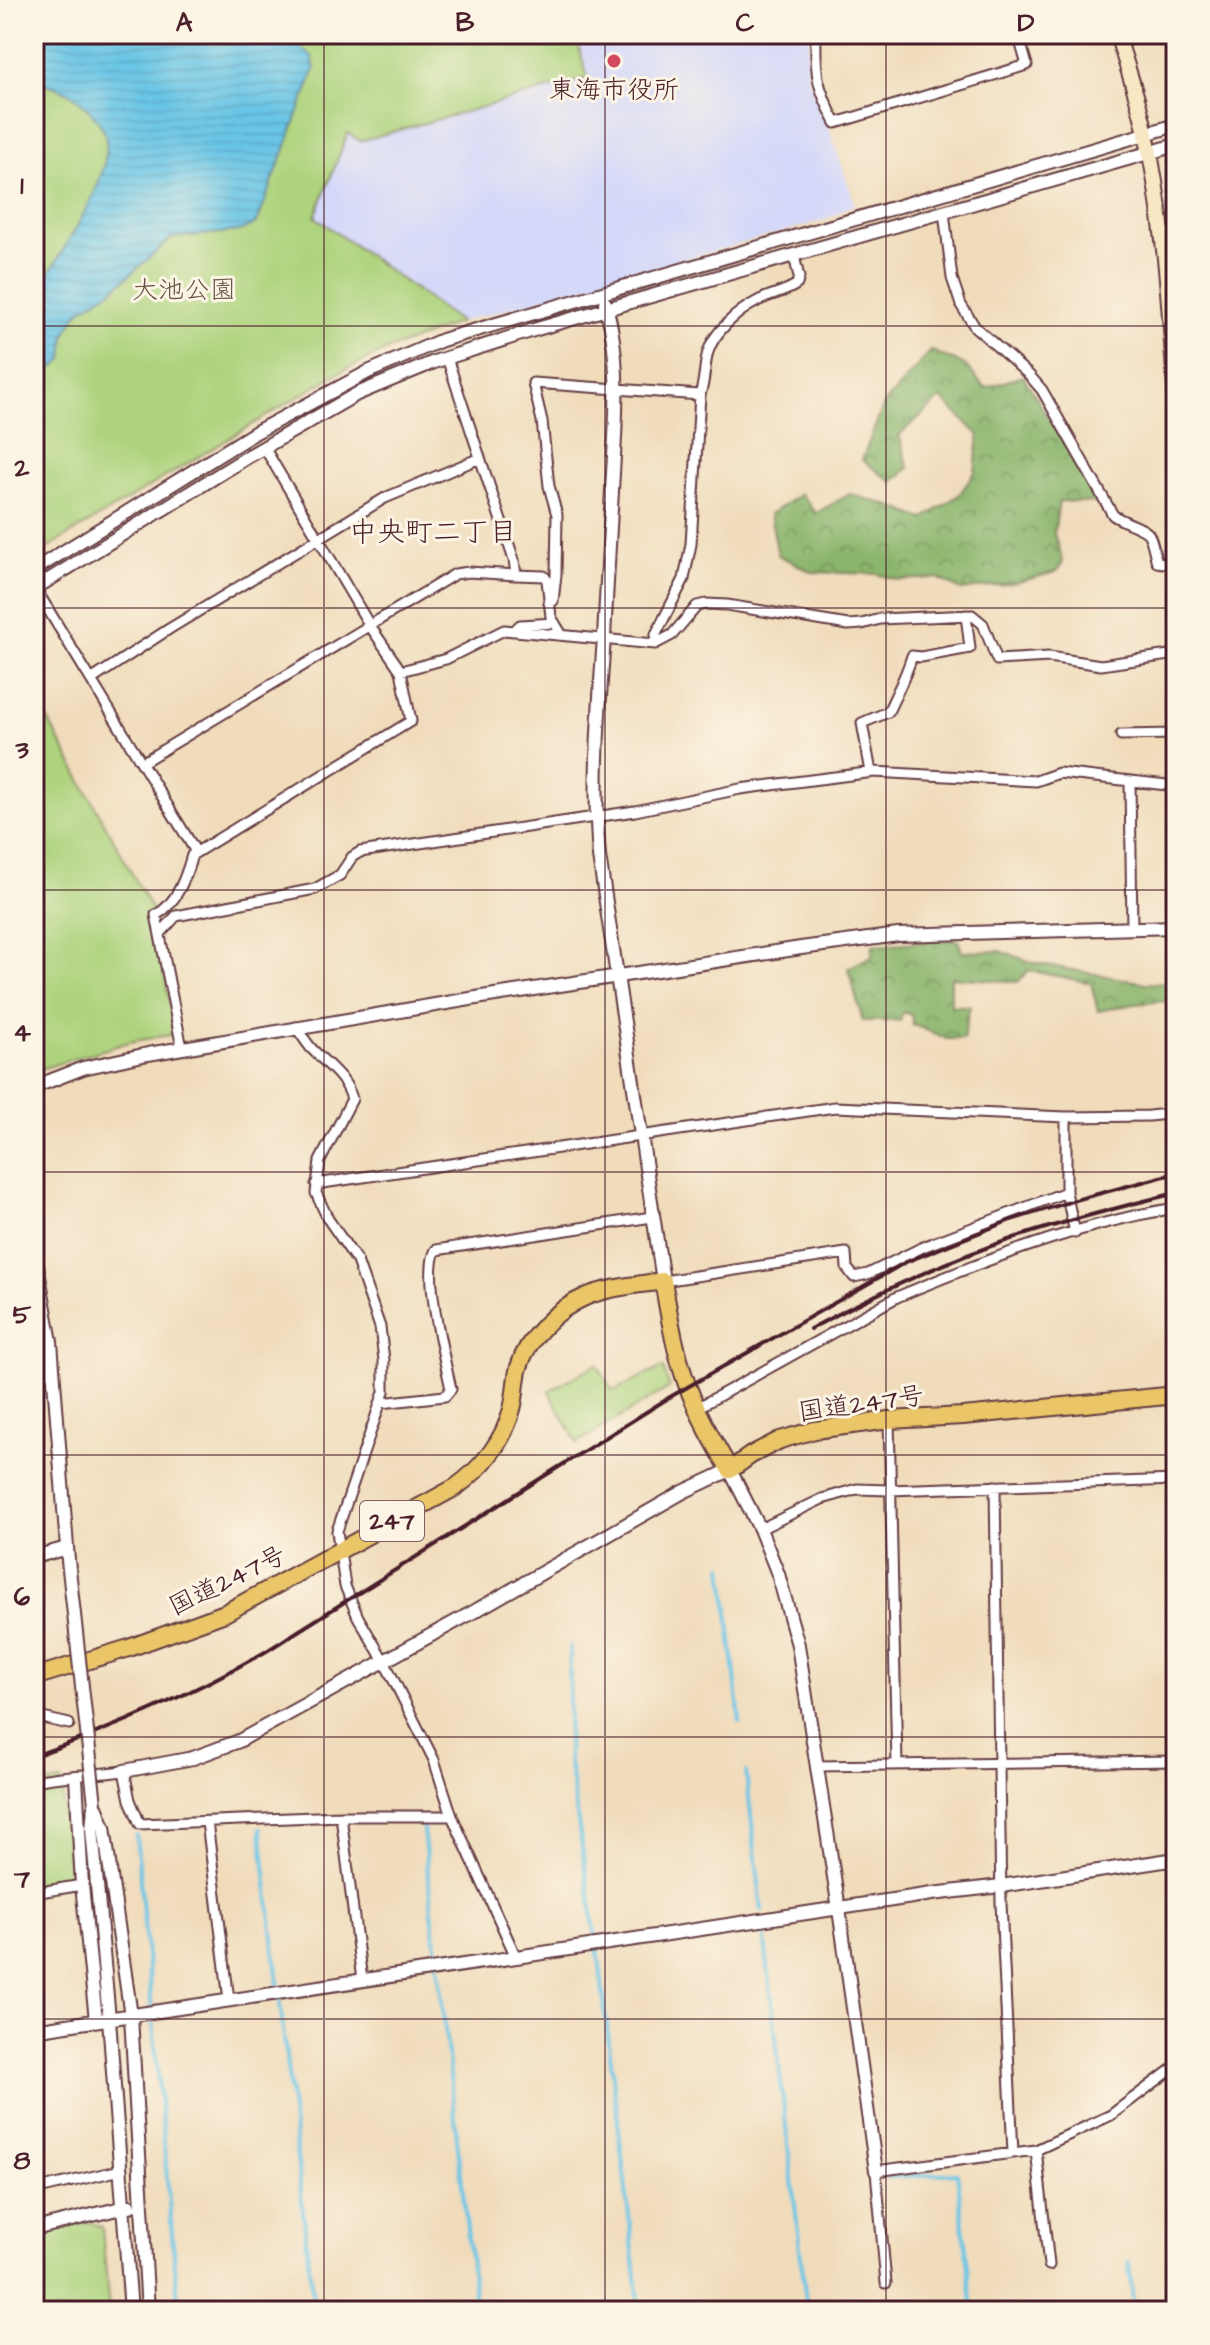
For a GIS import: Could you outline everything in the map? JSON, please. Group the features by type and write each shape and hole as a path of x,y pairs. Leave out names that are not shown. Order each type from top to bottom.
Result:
{"highway":[{"path":"663,1281 677,1355 697,1408 730,1470"},
{"name":"国道247号","path":"34,1677 129,1648 225,1613 431,1502 477,1470 495,1446 512,1411 519,1367 548,1322 588,1296 663,1281"},
{"name":"国道247号","path":"730,1470 780,1440 815,1430 889,1420 963,1416 1176,1395"}],"main road":[{"path":"1117,34 1146,133 1159,214 1176,402"}],"street":[{"path":"816,34 816,77 836,123 1027,65 1018,34"},
{"path":"34,570 256,432 368,372 442,340 1171,126"},
{"path":"196,852 34,589 264,447 357,394 447,358 1171,147"},
{"path":"944,212 952,278 961,305 975,327 1042,390 1113,515 1122,522 1145,529 1157,562 1176,565"},
{"path":"655,644 656,634 684,579 691,544 700,395 710,346 722,329 754,303 797,284 799,277 794,256"},
{"path":"602,292 611,330 615,388 596,756 596,815 599,856 639,1135 663,1281 846,1253 847,1268 854,1277 868,1274 925,1246 1066,1192"},
{"path":"447,358 514,560 516,575"},
{"path":"549,603 553,601 556,575 557,515 549,486 542,421 533,383 700,395"},
{"path":"182,1048 156,915 164,911 185,880 192,855 411,721 401,671 370,626 264,447"},
{"path":"91,680 385,498 480,458"},
{"path":"143,762 455,574 544,576 551,617 562,635"},
{"path":"401,671 446,659 504,630 655,644 672,635 697,606 706,604 848,625 880,619 972,615 983,624 997,660 1049,657 1101,665 1176,654"},
{"path":"871,772 862,723 888,712 900,684 905,680 912,656 970,648 966,615"},
{"path":"514,631 520,625 555,623"},
{"path":"1121,735 1176,734"},
{"path":"160,934 176,916 315,889 340,875 352,857 360,852 635,811 740,789 871,772 1036,781 1059,773 1176,786"},
{"path":"1130,781 1132,929"},
{"path":"34,1087 83,1068 296,1027 898,935 1176,927"},
{"path":"296,1027 309,1046 343,1079 352,1099 320,1161 316,1193 328,1219 357,1261 380,1327 384,1360 381,1403 337,1531 345,1586 358,1617 434,1760 452,1816 516,1957"},
{"path":"316,1184 835,1107 1066,1117 1176,1113"},
{"path":"1066,1117 1066,1192 1075,1233"},
{"path":"697,1408 897,1297 958,1272 1075,1233 1176,1208"},
{"path":"381,1403 445,1396 451,1389 435,1307 431,1258 436,1250 652,1217"},
{"path":"34,1249 51,1342 68,1554 98,1828 131,2016 148,2311"},
{"path":"889,1420 897,1765"},
{"path":"34,1781 65,1775 76,1777 124,1771 193,1758 239,1741 671,1498 730,1470 760,1529 798,1645 876,2171 886,2283"},
{"path":"760,1529 822,1499 857,1489 1176,1480"},
{"path":"995,1486 1001,1886 1013,2153"},
{"path":"34,1557 68,1554"},
{"path":"34,1716 69,1724"},
{"path":"817,1766 1176,1761"},
{"path":"124,1771 130,1800 140,1824 341,1816 452,1816"},
{"path":"76,1777 82,1885 103,2020 121,2170 131,2311"},
{"path":"341,1816 362,1980"},
{"path":"207,1822 229,2000"},
{"path":"98,1828 103,2020"},
{"path":"34,2030 1176,1859"},
{"path":"34,1893 82,1885"},
{"path":"876,2171 1036,2150 1111,2115 1176,2066"},
{"path":"1036,2150 1049,2265"},
{"path":"34,2190 121,2170"},
{"path":"34,2229 141,2204"}],"shaded area":[{"path":"575,34 809,34 807,75 855,204 825,220 460,322 315,217 348,133 587,79"}],"green space":[{"name":"大池公園","path":"34,34 575,34 588,78 360,141 348,133 315,217 460,322 336,374 34,556"},
{"path":"931,351 965,365 985,388 1023,376 1100,503 1059,501 1054,534 1063,562 1056,572 1014,583 961,590 938,578 899,580 877,574 812,572 778,555 770,514 801,494 816,513 850,494 923,519 959,495 975,472 979,435 941,398 899,435 909,468 892,482 862,460 884,404"},
{"path":"34,694 153,912 175,1034 129,1042 34,1071"},
{"path":"958,940 962,952 1000,951 1034,963 1145,983 1176,984 1176,1000 1098,1011 1091,983 1028,970 1018,982 951,977 951,1006 970,1006 963,1039 947,1039 912,1024 912,1015 903,1012 900,1021 863,1021 848,968 872,956 873,945"},
{"path":"597,1364 613,1391 663,1367 670,1387 577,1443 549,1391"},
{"path":"61,1781 70,1879 34,1885 34,1786"},
{"path":"89,2222 102,2227 109,2311 34,2311 34,2234"}],"water":[{"path":"34,34 276,37 312,56 315,69 258,220 239,231 172,238 116,287 76,315 65,335 63,359 49,369 34,358 34,302 93,195 106,152 102,127 82,103 64,90 34,82"},
{"path":"1166,34 1176,34 1176,190"}],"waterway":[{"path":"723,1566 740,1722"},
{"path":"570,1646 568,1756 600,1966 640,2311"},
{"path":"746,1772 762,1910"},
{"path":"422,1820 476,2311"},
{"path":"261,1829 314,2311"},
{"path":"136,1835 179,2311"},
{"path":"764,1932 807,2311"},
{"path":"888,2177 957,2173 973,2311"},
{"path":"1129,2262 1134,2311"}],"railway":[{"path":"34,1756 152,1710 265,1652 670,1397 906,1262 1011,1220 1176,1173"},
{"path":"810,1329 911,1278 990,1246 1176,1193"}],"place":[{"name":"東海市役所","path":"614,61"}],"district":[{"name":"中央町二丁目","path":"433,531"}]}
